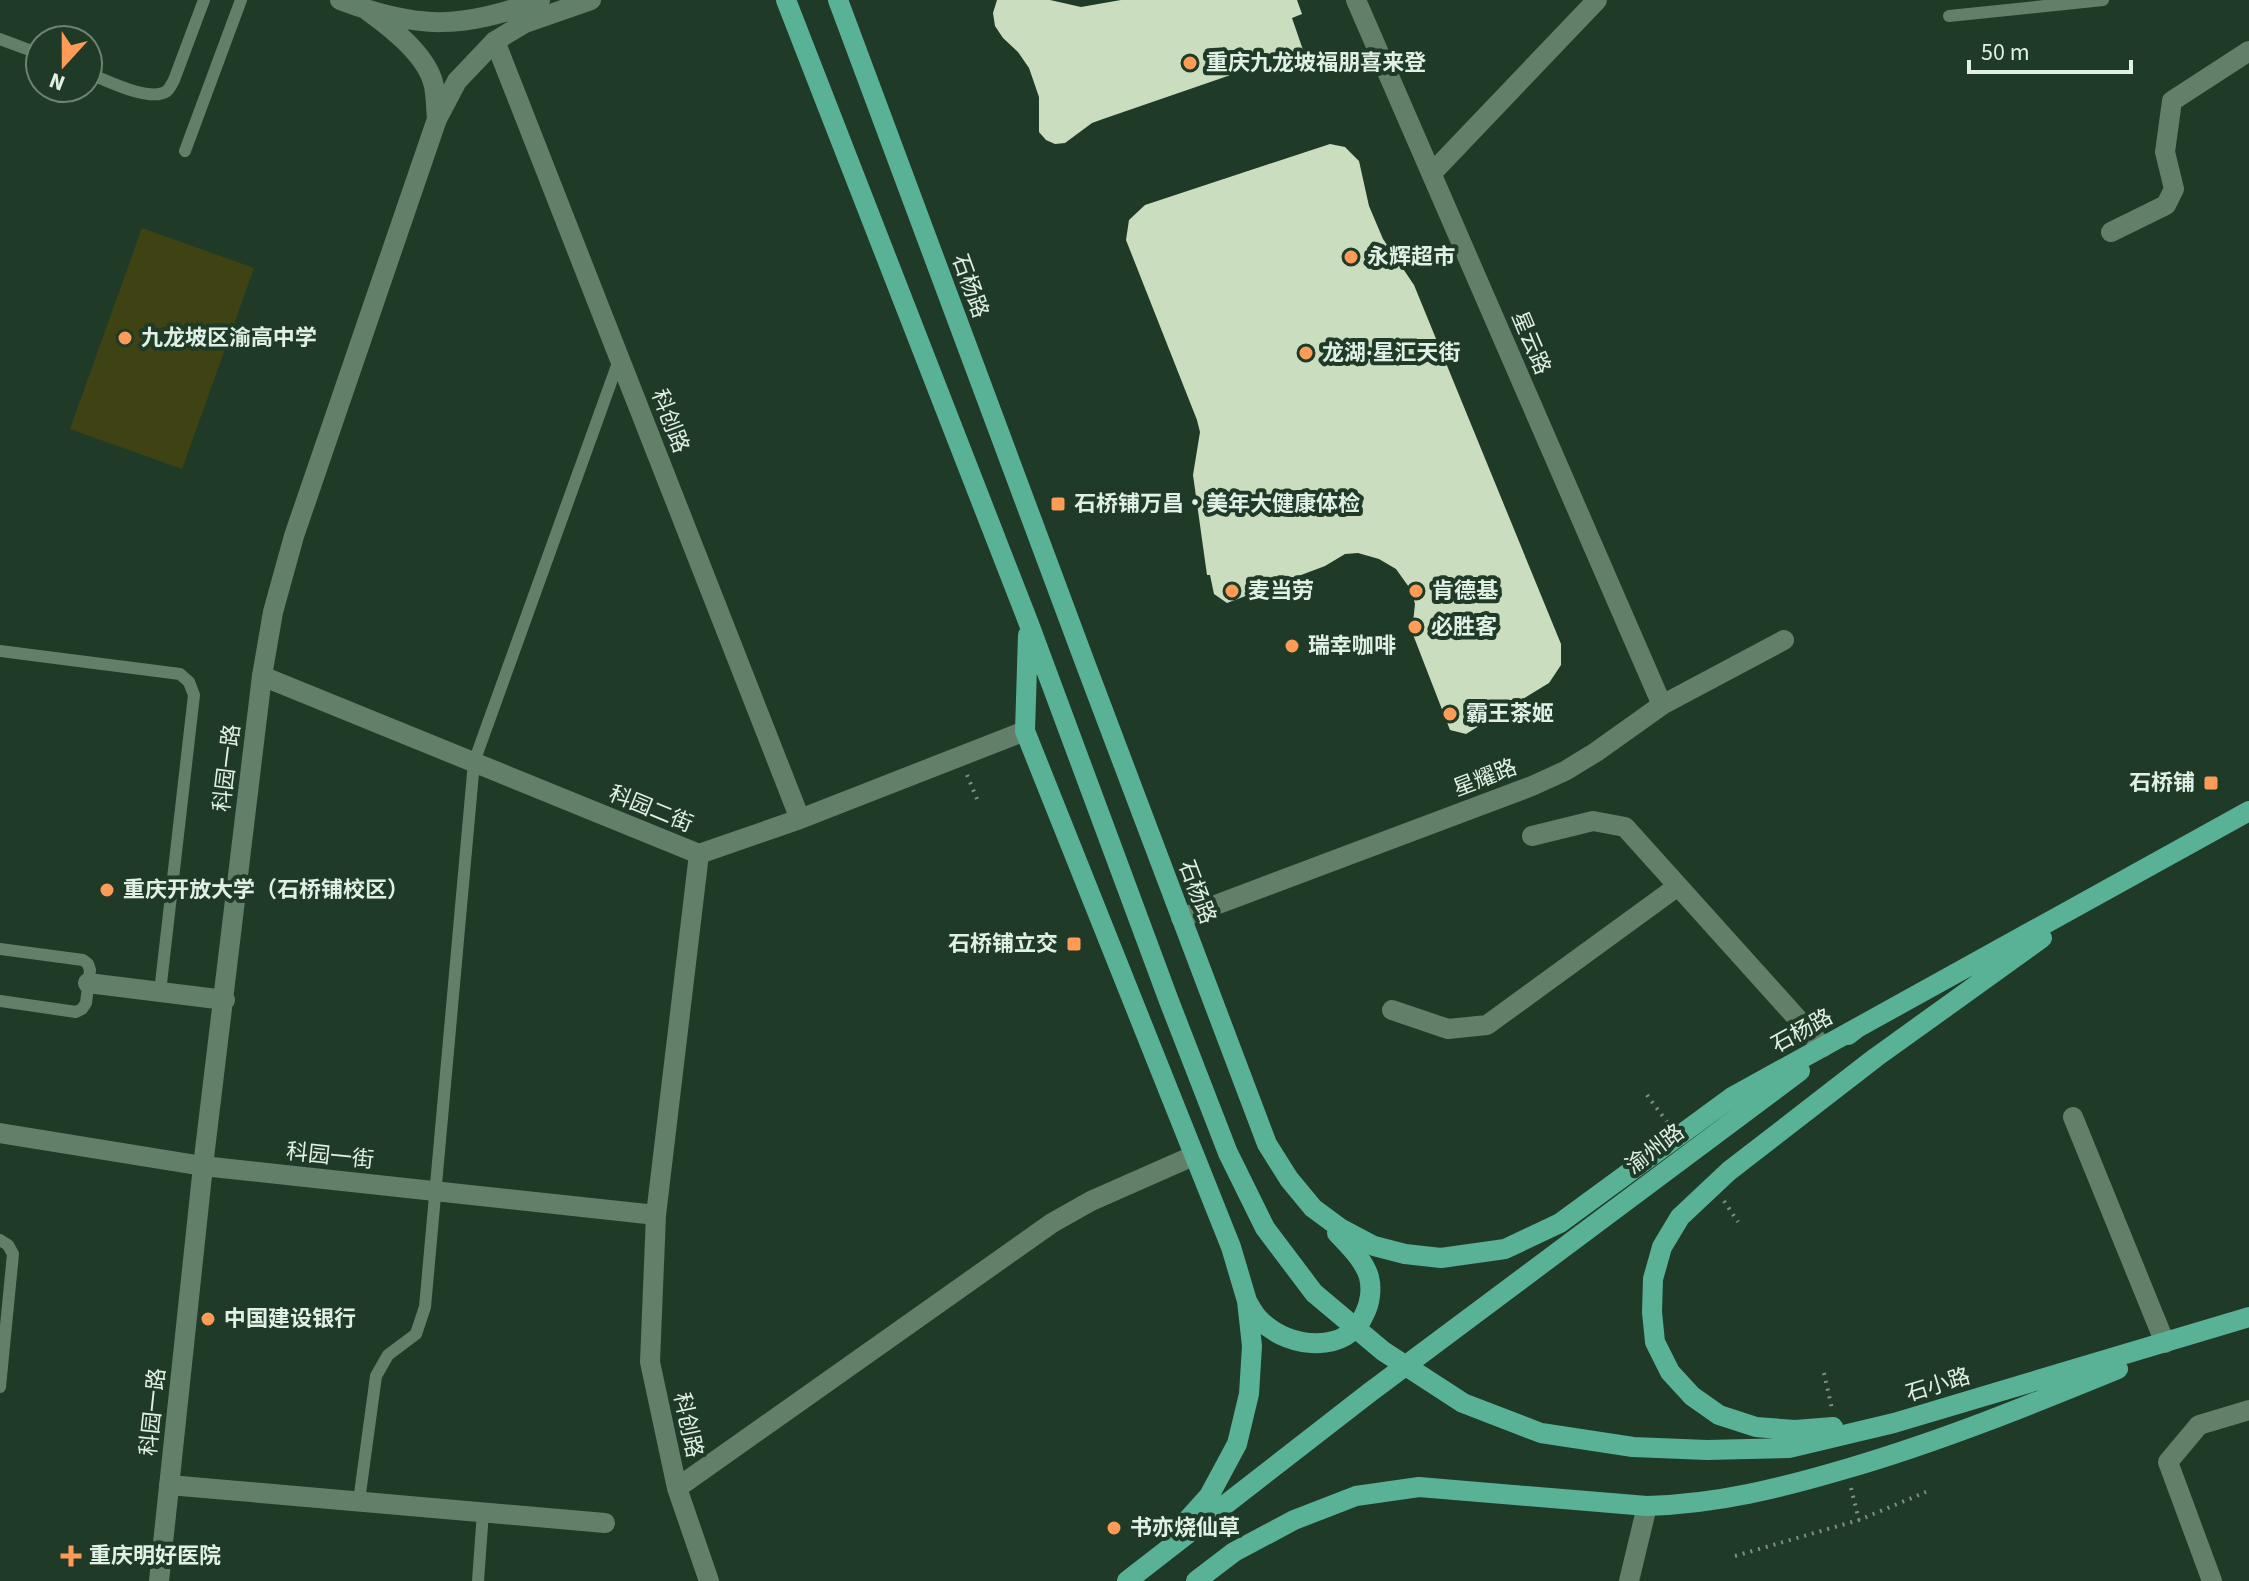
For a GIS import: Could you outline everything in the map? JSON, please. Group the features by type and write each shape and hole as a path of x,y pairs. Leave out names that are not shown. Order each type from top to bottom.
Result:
{"main road":[{"path":"786,0 1029,624 1025,731 1231,1247 1247,1301 1252,1346 1249,1394 1237,1444 1209,1496 1148,1565"},
{"name":"石杨路","path":"838,0 1267,1144 1289,1179 1313,1208 1340,1228 1374,1246 1405,1254 1441,1258 1505,1249 1560,1223 1732,1097 1857,1028"},
{"name":"石小路","path":"1029,624 1228,1153 1265,1228 1314,1293 1383,1351 1463,1403 1541,1433 1633,1447 1707,1450 1789,1448 1894,1423 2249,1317"},
{"name":"渝州路","path":"1127,1581 1369,1393 1857,1028 2249,811"},
{"path":"1894,1423 1795,1430 1756,1427 1719,1415 1692,1396 1670,1372 1655,1342 1653,1279 1662,1247 1680,1217 1729,1171 1875,1058 2120,882"},
{"path":"1247,1301 1261,1321 1275,1331 1306,1343 1339,1341 1351,1334 1363,1320 1368,1306 1369,1277 1362,1262 1313,1208"},
{"path":"1196,1581 1234,1552 1294,1520 1356,1496 1419,1487 1647,1506 1682,1505 1746,1496 1797,1484 1906,1451 2049,1397 2216,1327"}],"street":[{"path":"340,0 403,20 454,22 486,17 540,0"},
{"path":"437,119 457,81 495,41 525,23 591,0"},
{"name":"星云路","path":"1356,0 1662,705"},
{"path":"1432,173 1597,0"},
{"name":"科园一路","path":"159,1581 203,1166 262,676 273,612 294,536 437,119 434,84 419,56 392,28 368,11"},
{"name":"科创路","path":"495,41 800,819"},
{"path":"2111,232 2166,205 2174,189 2165,152 2172,101 2249,51"},
{"name":"星耀路","path":"1181,918 1565,771 1662,705 1784,640"},
{"name":"科园二街","path":"262,676 699,854 800,819 1025,731"},
{"path":"1532,836 1593,821 1625,827 1823,1047"},
{"name":"科创路","path":"699,854 656,1215 650,1362 677,1488 1052,1223 1091,1201 1193,1156"},
{"path":"1392,1010 1448,1029 1487,1025 1678,886"},
{"path":"88,983 225,1000"},
{"path":"2073,1117 2165,1343"},
{"name":"科园一街","path":"0,1133 203,1166 656,1215"},
{"path":"2212,1581 2168,1462 2199,1425 2249,1410"},
{"path":"169,1485 605,1523"},
{"path":"677,1488 709,1581"},
{"path":"1629,1581 1647,1506"}],"lane":[{"path":"104,79 142,93 156,95 168,90 204,0"},
{"path":"185,151 241,0"},
{"path":"1949,16 2103,0"},
{"path":"0,39 24,48"},
{"path":"359,1501 376,1376 388,1355 416,1334 425,1307 474,762 619,357"},
{"path":"0,651 180,674 189,682 194,695 160,992"},
{"path":"0,949 83,960 90,970 86,1003 76,1012 0,1001"},
{"path":"0,1240 8,1245 13,1254 0,1387"},
{"path":"478,1581 483,1512"}],"path":[{"path":"960,757 977,799"},
{"path":"1735,1556 1859,1520 1926,1492"}],"green space":[{"path":"142,228 254,268 182,469 70,429"}],"building":[{"path":"997,0 1050,0 1081,7 1121,0 1297,0 1302,14 1292,18 1303,50 1092,123 1065,143 1055,144 1039,132 1039,97 1029,68 995,26 993,13"},
{"name":"龙湖·星汇天街","path":"1330,144 1345,147 1359,161 1369,206 1383,239 1414,285 1561,644 1561,665 1549,683 1466,734 1450,730 1412,632 1415,604 1411,590 1396,569 1379,559 1358,553 1345,554 1325,566 1227,603 1214,594 1210,575 1207,575 1193,475 1200,432 1126,240 1129,220 1145,205"}],"place":[{"name":"重庆九龙坡福朋喜来登","path":"1190,63"},
{"name":"永辉超市","path":"1351,257"},
{"name":"九龙坡区渝高中学","path":"125,338"},
{"name":"龙湖·星汇天街","path":"1306,353"},
{"name":"石桥铺万昌‧美年大健康体检","path":"1058,504"},
{"name":"麦当劳","path":"1232,591"},
{"name":"肯德基","path":"1416,591"},
{"name":"必胜客","path":"1415,627"},
{"name":"瑞幸咖啡","path":"1292,646"},
{"name":"霸王茶姬","path":"1450,714"},
{"name":"石桥铺","path":"2211,783"},
{"name":"重庆开放大学（石桥铺校区）","path":"107,890"},
{"name":"石桥铺立交","path":"1074,944"},
{"name":"中国建设银行","path":"208,1319"},
{"name":"书亦烧仙草","path":"1114,1528"},
{"name":"重庆明好医院","path":"71,1556"}]}
